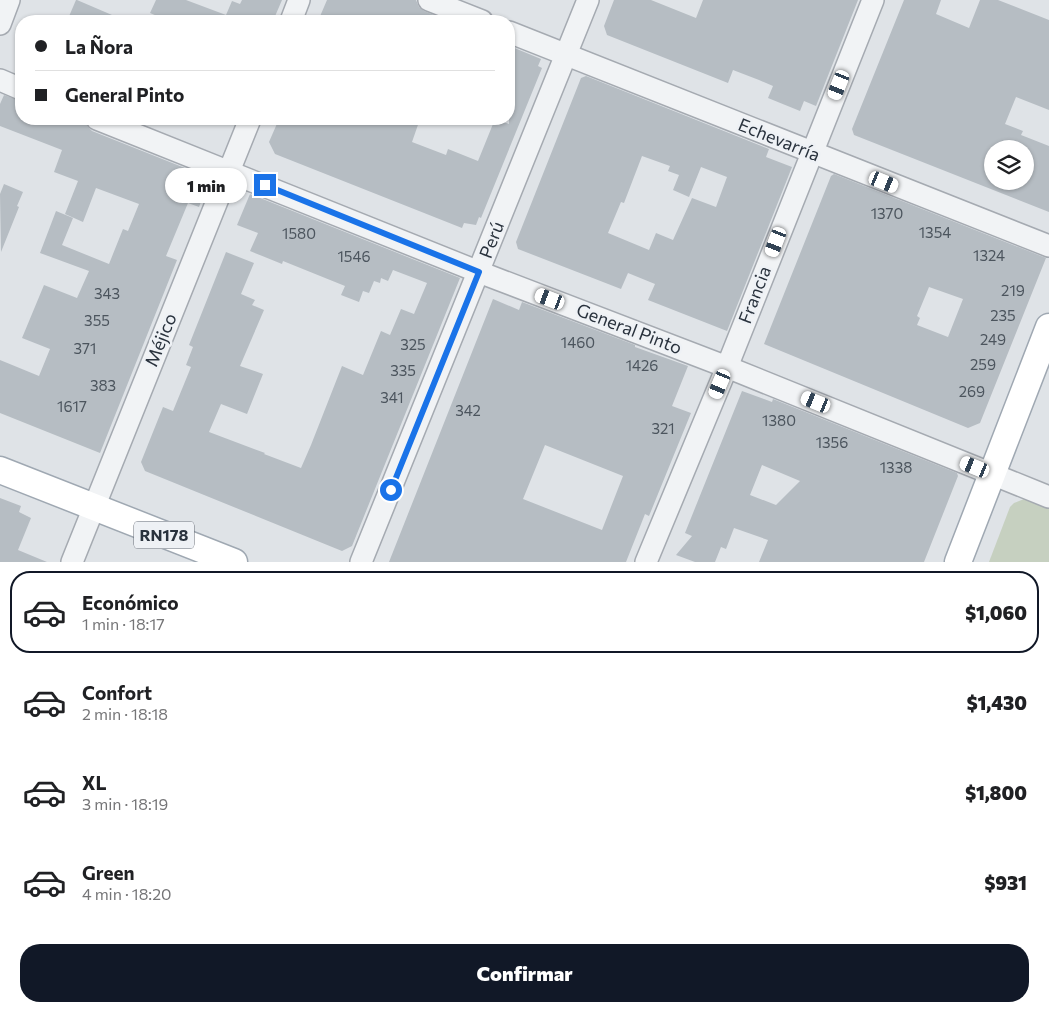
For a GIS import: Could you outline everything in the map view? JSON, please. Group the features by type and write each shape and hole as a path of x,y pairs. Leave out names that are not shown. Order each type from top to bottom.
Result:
{"main road":[{"path":"958,562 1049,327"},
{"name":"RN178","path":"0,470 234,562"}],"street":[{"path":"0,24 9,0"},
{"path":"293,15 299,0"},
{"path":"429,0 467,15"},
{"name":"Perú","path":"361,562 588,0"},
{"name":"Francia","path":"646,562 727,367 873,0"},
{"name":"Echevarría","path":"515,34 1049,246"},
{"path":"0,80 15,86"},
{"name":"General Pinto","path":"112,125 479,272 727,367 1049,497"},
{"name":"Méjico","path":"72,562 248,125"}],"green space":[{"path":"1024,499 1049,508 1049,562 989,562 1010,507"}],"building":[{"path":"77,0 112,15 70,15"},
{"path":"156,0 186,0 226,15 155,15 150,13"},
{"path":"242,0 282,0 276,15 226,15 232,1 240,4"},
{"path":"327,0 416,0 419,7 434,15 321,15"},
{"path":"614,0 651,0 696,18 703,0 858,0 816,106 804,101 800,111 768,98 773,86 759,80 733,70 728,83 607,35 604,26"},
{"path":"904,0 941,0 936,14 969,28 980,0 998,0 1049,20 1049,110 1016,97 1005,124 1023,131 1021,135 1034,140 984,140 984,186 854,135 852,129"},
{"path":"515,48 541,59 538,66 542,68 481,218 479,217 476,225 464,223 462,228 275,154 269,142 276,125 418,125 412,142 446,155 448,149 478,161 493,125 515,125"},
{"path":"586,76 769,149 766,157 792,167 727,331 648,300 655,284 628,273 621,289 518,249 516,242 581,78","holes":["642,156 670,166 668,171 679,175 673,190 689,197 701,167 727,177 716,207 692,198 673,240 656,233 649,250 608,233 621,202 624,203"]},
{"path":"4,95 15,99 15,125 87,125 92,131 210,178 199,207 188,203 166,256 177,260 100,453 0,413 0,360 39,376 50,349 22,338 44,285 77,298 89,271 40,253 56,211 73,218 62,245 109,264 123,229 128,231 139,204 96,188 83,222 65,214 78,181 54,172 62,150 0,126 0,104"},
{"path":"1034,140 1049,146 1049,212 993,190 1034,190"},
{"path":"834,174 1046,258 980,423 968,428 764,344 831,176","holes":["929,287 963,299 948,337 917,325 920,318 917,316"]},
{"path":"4,184 23,192 1,252 0,194"},
{"path":"250,194 460,278 352,546 342,551 145,471 141,462 163,407 173,411 191,367 186,365 193,347 189,345 226,252 254,263 241,294 255,300 252,305 264,310 240,366 263,374 247,414 221,404 209,432 301,468 342,366 363,375 381,331 390,335 401,309 414,314 427,283 393,270 388,281 381,278 380,283 374,281 369,293 363,291 359,302 341,295 345,286 283,261 282,264 250,251 258,233 237,225"},
{"path":"493,299 519,310 522,302 688,366 672,406 691,413 649,516 645,514 626,562 389,562","holes":["545,445 623,476 602,530 523,499"]},
{"path":"742,391 772,402 773,399 957,473 958,476 924,562 759,562 768,540 734,528 726,549 721,547 715,562 695,562 676,555 692,536 685,533","holes":["762,465 800,481 776,505 750,495"]},
{"path":"0,498 21,506 19,512 31,518 18,550 47,562 0,562"}],"route":[{"path":"265,185 479,272 391,490"}]}
